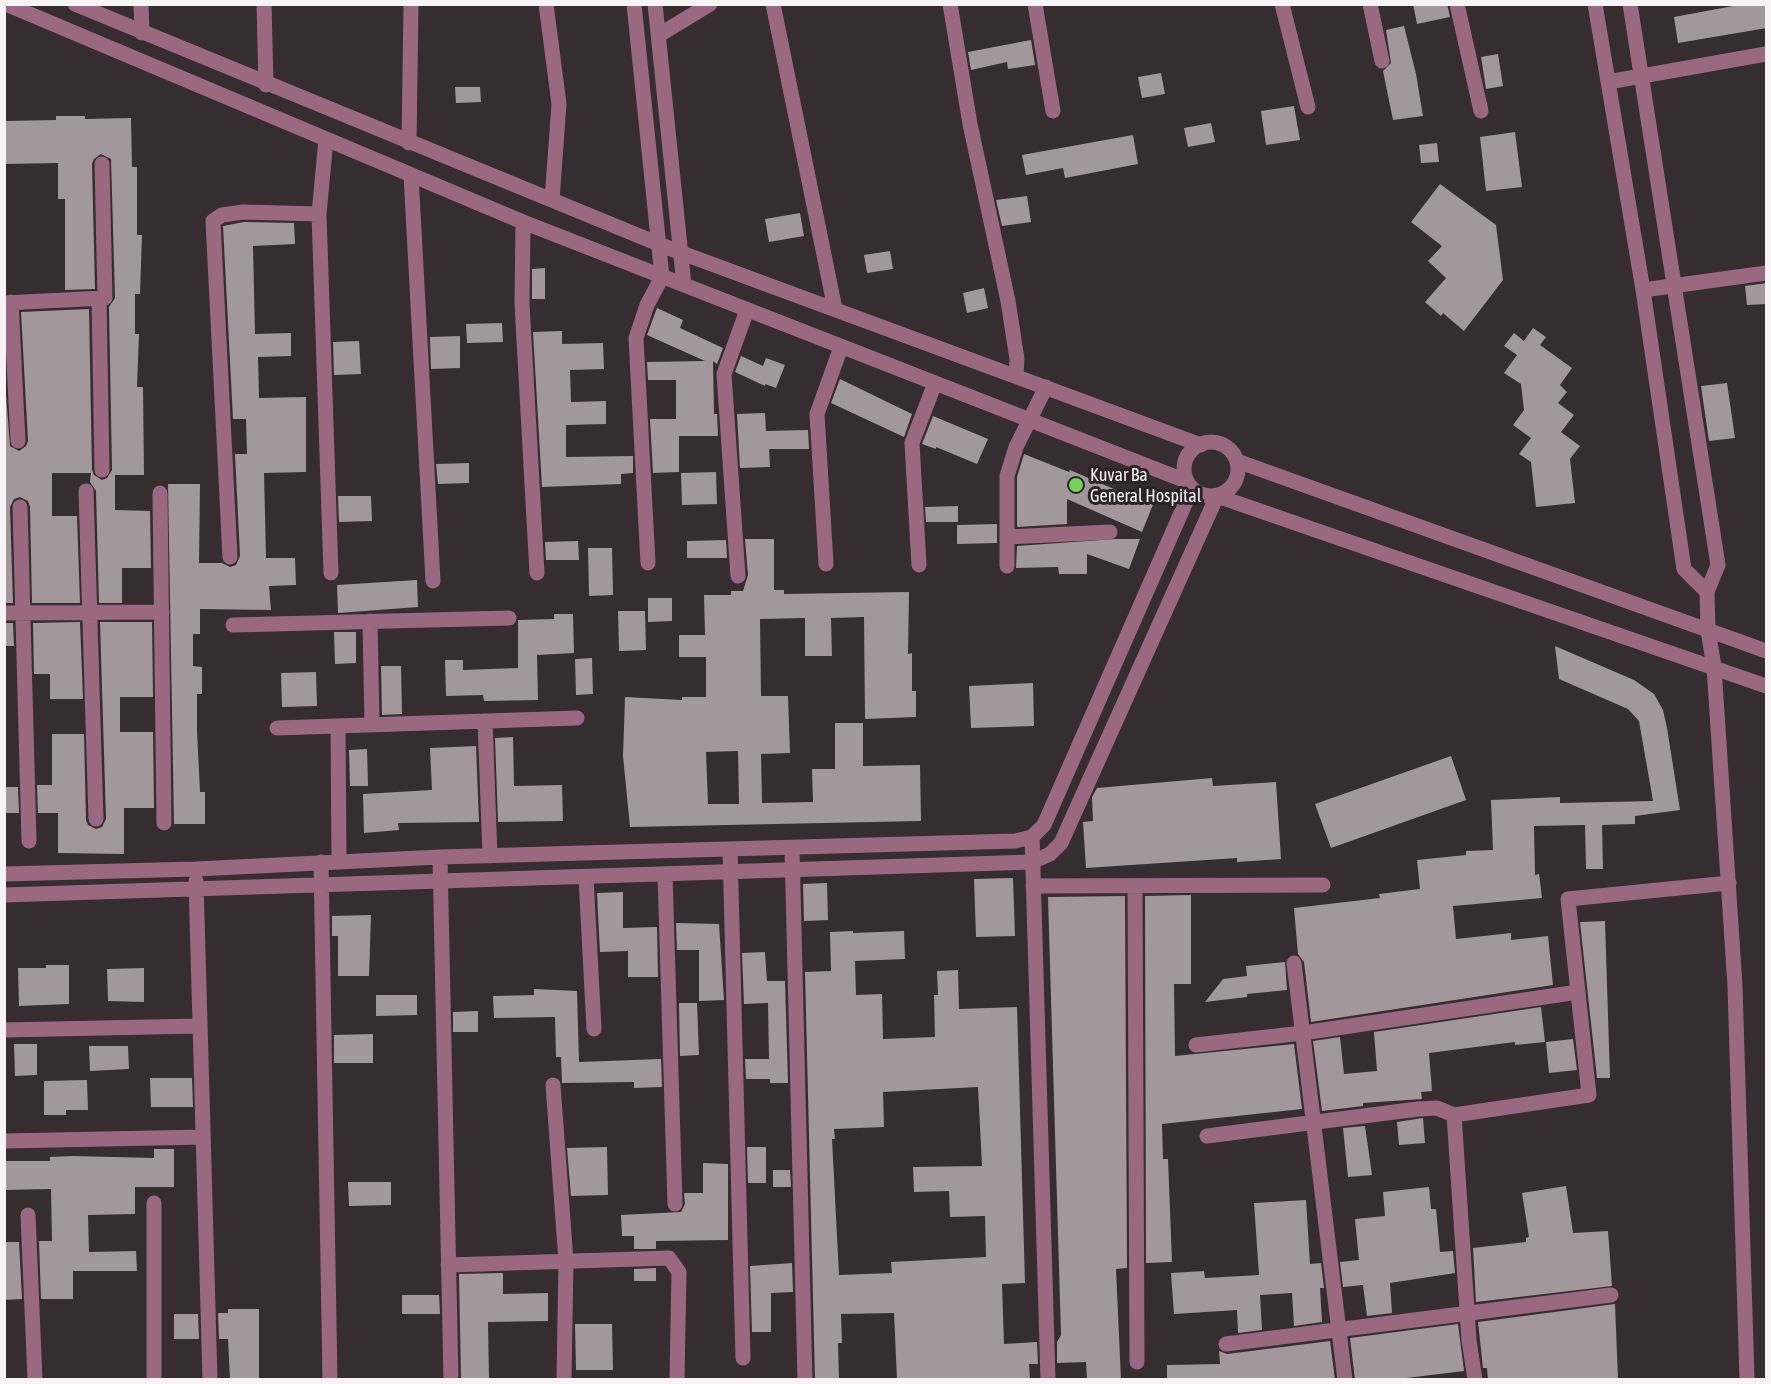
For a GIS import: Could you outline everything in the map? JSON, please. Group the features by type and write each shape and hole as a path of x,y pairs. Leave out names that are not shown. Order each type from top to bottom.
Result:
{"street":[{"path":"6,4 523,222 1030,420 1189,485 1208,496 1217,496 1767,686"},
{"path":"75,4 266,85 681,253 1201,445"},
{"path":"141,4 142,33"},
{"path":"264,4 266,85"},
{"path":"409,143 411,4"},
{"path":"546,4 560,104 552,200"},
{"path":"634,4 663,277 647,305 636,338 648,563"},
{"path":"656,4 684,285"},
{"path":"659,35 710,4"},
{"path":"773,4 835,309"},
{"path":"950,4 970,124 1008,301 1017,359 1016,376"},
{"path":"1035,4 1053,111"},
{"path":"1282,4 1308,107"},
{"path":"1370,4 1382,61"},
{"path":"1458,4 1481,111"},
{"path":"1594,4 1643,290 1684,569 1707,592"},
{"path":"1630,4 1718,565 1707,592 1708,630 1714,667 1736,998 1747,1380"},
{"path":"1608,82 1767,54"},
{"path":"326,139 319,214 332,573"},
{"path":"18,441 8,302 105,298 102,164"},
{"path":"411,175 433,581"},
{"path":"230,557 213,221 222,215 243,212 319,214"},
{"path":"523,222 522,304 537,573"},
{"path":"1643,290 1767,273"},
{"path":"99,298 102,470"},
{"path":"738,576 724,374 747,310"},
{"path":"826,564 817,414 841,346"},
{"path":"919,565 912,443 934,383"},
{"path":"1007,566 1006,476 1016,447 1046,387"},
{"path":"4,874 196,869 440,857 1015,841 1032,837 1044,825 1189,485 1184,464 1188,456 1201,445 1209,442 1226,447 1237,461 1767,651"},
{"path":"4,895 792,872 1032,862 1050,854 1061,843 1217,496 1232,487 1236,479 1237,461"},
{"path":"86,491 96,819"},
{"path":"160,493 164,823"},
{"path":"20,507 21,613 29,841"},
{"path":"1007,537 1110,532"},
{"path":"4,613 162,612"},
{"path":"232,625 509,618"},
{"path":"370,621 372,724"},
{"path":"277,728 577,718"},
{"path":"485,721 490,856"},
{"path":"338,726 339,862"},
{"path":"1032,837 1048,1380"},
{"path":"792,848 805,1380"},
{"path":"730,849 743,1358"},
{"path":"440,857 451,1380"},
{"path":"321,862 330,1380"},
{"path":"196,869 210,1380"},
{"path":"665,875 675,1204"},
{"path":"586,877 594,1029"},
{"path":"1207,1136 1314,1120 1437,1108 1454,1115 1589,1095 1568,899 1729,883"},
{"path":"1033,886 1323,885"},
{"path":"1135,886 1137,1362"},
{"path":"1294,963 1345,1380"},
{"path":"1196,1045 1303,1033 1578,992"},
{"path":"4,1030 199,1026"},
{"path":"553,1085 566,1261 564,1380"},
{"path":"1454,1115 1475,1380"},
{"path":"4,1141 203,1137"},
{"path":"154,1203 154,1380"},
{"path":"28,1215 34,1380"},
{"path":"448,1265 669,1258 679,1272 677,1380"},
{"path":"1226,1344 1611,1295"}],"building":[{"path":"1413,4 1447,4 1450,17 1417,24"},
{"path":"1744,4 1767,4 1767,28 1678,43 1674,17"},
{"path":"1404,26 1416,74 1423,116 1393,120 1383,71 1391,63 1386,30"},
{"path":"1031,40 1035,65 1008,69 1007,62 971,70 968,52"},
{"path":"1498,54 1503,86 1486,89 1481,57"},
{"path":"1161,73 1165,94 1142,98 1138,77"},
{"path":"455,87 480,87 481,102 456,103"},
{"path":"1294,106 1300,140 1266,145 1261,111"},
{"path":"56,116 85,116 85,119 131,118 132,167 137,167 137,235 142,235 140,294 135,294 135,334 139,334 137,387 143,387 144,475 115,475 115,510 150,511 151,568 122,568 122,603 99,603 96,491 90,482 91,473 52,473 52,516 77,516 80,603 32,603 30,507 28,501 20,497 14,499 10,507 13,603 4,603 4,369 10,446 19,451 26,446 28,441 21,312 89,309 92,470 94,475 102,480 107,478 112,470 109,307 115,298 111,159 101,154 94,159 92,164 95,289 65,290 65,199 58,199 58,163 4,164 4,121 56,120"},
{"path":"1211,123 1215,142 1188,147 1184,128"},
{"path":"1515,132 1522,187 1486,191 1480,137"},
{"path":"1133,135 1138,164 1065,178 1063,168 1026,175 1022,155"},
{"path":"1437,143 1439,162 1421,163 1419,145"},
{"path":"1440,184 1496,225 1503,280 1464,331 1443,313 1441,316 1425,302 1446,278 1428,261 1442,246 1411,222"},
{"path":"1027,196 1031,222 1002,226 996,200"},
{"path":"800,213 804,236 769,242 765,219"},
{"path":"244,222 294,223 295,244 253,246 255,334 291,333 291,356 258,357 259,398 306,397 306,472 264,473 266,558 295,558 296,585 269,586 271,610 200,609 200,634 193,634 193,666 202,667 202,694 197,694 197,731 200,792 205,792 205,824 174,824 168,484 200,484 199,563 222,563 230,567 236,565 240,556 235,454 247,454 246,419 233,419 223,226"},
{"path":"890,251 893,269 867,273 864,255"},
{"path":"545,268 545,299 532,299 532,269"},
{"path":"1767,283 1767,304 1747,305 1745,286"},
{"path":"984,288 988,308 967,313 963,293"},
{"path":"657,308 683,320 680,328 723,348 717,364 713,361 714,414 717,414 718,436 679,436 679,472 653,473 650,419 676,419 676,380 648,380 647,362 705,361 647,335"},
{"path":"502,323 503,342 467,343 466,324"},
{"path":"1533,328 1546,337 1540,345 1572,368 1560,385 1567,392 1558,403 1574,415 1561,432 1580,446 1570,459 1575,503 1536,507 1531,462 1519,454 1531,438 1513,425 1524,410 1521,384 1504,373 1517,355 1504,346 1514,333 1524,341"},
{"path":"562,331 562,344 603,343 604,369 570,370 571,402 606,401 606,424 566,425 566,457 633,456 633,473 621,474 621,484 542,487 533,332"},
{"path":"460,336 460,368 431,369 430,337"},
{"path":"359,341 361,374 334,375 333,342"},
{"path":"741,356 763,366 766,358 785,365 776,388 765,384 765,386 735,372"},
{"path":"840,379 912,414 904,437 831,403"},
{"path":"1727,383 1735,438 1709,441 1701,386"},
{"path":"765,413 766,431 808,430 809,449 769,449 770,467 740,468 737,414"},
{"path":"933,416 988,439 977,464 936,447 936,449 922,444"},
{"path":"1024,454 1069,472 1070,470 1130,496 1131,493 1154,502 1142,532 1067,499 1067,524 1017,527 1017,477"},
{"path":"469,463 469,483 438,484 436,464"},
{"path":"716,472 717,504 682,505 681,473"},
{"path":"338,496 371,496 372,521 339,522"},
{"path":"958,506 958,522 926,522 925,507"},
{"path":"997,524 997,543 957,544 957,525"},
{"path":"745,539 774,539 774,590 784,590 784,594 909,592 908,654 912,653 912,691 916,691 916,717 865,719 864,617 831,618 832,656 805,656 805,618 760,619 761,696 788,696 790,753 761,754 762,803 813,802 812,769 835,769 835,723 863,723 863,766 920,765 921,821 630,827 623,756 625,697 682,700 682,697 706,697 706,657 679,657 679,635 705,635 704,595 731,595 731,591 743,591 748,575","holes":["738,751 739,804 708,804 706,752"]},
{"path":"1140,539 1129,569 1087,554 1087,574 1059,574 1058,567 1016,568 1017,546"},
{"path":"726,540 727,558 687,558 687,541"},
{"path":"578,541 579,560 546,560 545,542"},
{"path":"588,548 612,548 613,595 589,596"},
{"path":"417,580 418,607 338,613 337,585"},
{"path":"648,598 672,598 672,621 648,622"},
{"path":"618,611 645,611 646,650 619,651"},
{"path":"554,614 573,614 574,653 537,655 538,700 484,701 483,695 446,696 445,660 463,660 463,670 518,668 518,620 554,619"},
{"path":"80,622 83,699 50,699 50,674 34,674 33,623"},
{"path":"100,622 152,622 153,697 120,697 120,732 153,732 154,808 124,808 124,854 58,853 58,813 38,813 37,785 52,785 52,734 84,734 86,820 88,825 96,829 102,827 106,819"},
{"path":"4,623 13,623 14,646 4,646"},
{"path":"334,632 356,632 356,663 335,664"},
{"path":"1555,646 1634,680 1654,694 1663,710 1680,810 1635,816 1635,824 1602,825 1603,869 1586,869 1585,825 1534,826 1535,875 1539,874 1542,898 1453,906 1456,939 1511,933 1511,940 1548,936 1553,985 1311,1022 1304,962 1298,954 1294,908 1380,898 1379,894 1420,889 1417,860 1466,855 1466,851 1493,850 1491,800 1560,797 1560,803 1653,801 1639,721 1628,709 1559,679"},
{"path":"592,658 593,694 576,695 575,659"},
{"path":"381,666 401,666 402,714 382,715"},
{"path":"316,672 317,706 282,707 281,673"},
{"path":"1033,683 1034,726 971,728 969,686"},
{"path":"513,737 514,786 562,785 563,821 498,822 495,738"},
{"path":"476,746 479,822 398,823 399,830 364,833 363,794 432,790 430,748"},
{"path":"367,749 368,786 350,786 349,750"},
{"path":"1451,756 1466,800 1331,848 1315,804"},
{"path":"1212,778 1213,786 1276,782 1281,859 1237,862 1237,858 1086,868 1083,822 1093,821 1092,797 1097,788"},
{"path":"4,787 18,787 19,813 4,813"},
{"path":"1013,878 1015,936 976,937 974,879"},
{"path":"827,883 828,920 804,921 803,884"},
{"path":"623,892 623,928 657,927 658,977 628,977 628,951 600,952 597,893"},
{"path":"1191,895 1191,984 1174,984 1175,1056 1294,1044 1302,1109 1162,1124 1163,1159 1168,1159 1172,1262 1146,1263 1145,896"},
{"path":"1125,896 1127,1268 1116,1269 1121,1380 1087,1380 1086,1362 1057,1363 1057,1342 1061,1335 1048,897"},
{"path":"371,915 369,976 338,976 338,936 332,936 332,916"},
{"path":"1605,921 1610,1078 1597,1078 1580,922"},
{"path":"676,923 719,924 724,1000 699,1001 699,950 677,950"},
{"path":"904,931 905,959 855,961 856,995 882,994 883,1039 935,1037 934,995 938,995 937,971 958,970 959,1009 1017,1007 1025,1283 1002,1284 1004,1344 1037,1342 1038,1364 1029,1364 1030,1380 897,1380 894,1313 841,1314 842,1343 838,1343 839,1380 815,1380 805,972 831,971 830,932","holes":["978,1087 982,1166 913,1167 914,1192 949,1191 950,1217 985,1216 986,1257 891,1262 892,1273 839,1275 832,1139 835,1139 834,1129 884,1127 883,1092"]},
{"path":"765,952 767,981 785,981 788,1083 770,1083 770,1079 746,1079 745,1059 769,1059 768,1003 744,1004 742,953"},
{"path":"1285,962 1287,990 1247,994 1247,997 1205,1002 1223,979 1247,976 1246,966"},
{"path":"46,965 69,965 69,1004 19,1006 18,968 46,968"},
{"path":"144,968 144,1002 108,1001 107,969"},
{"path":"534,989 577,991 579,1062 661,1059 662,1087 634,1088 634,1082 562,1083 561,1057 556,1057 555,1017 494,1018 493,996 534,995"},
{"path":"376,995 417,995 417,1015 376,1016"},
{"path":"679,1003 697,1003 699,1055 680,1056"},
{"path":"1541,1007 1545,1042 1515,1045 1515,1042 1429,1053 1432,1091 1421,1092 1422,1099 1363,1103 1363,1106 1322,1111 1313,1041 1340,1037 1344,1074 1377,1071 1374,1032"},
{"path":"478,1011 478,1032 453,1032 453,1012"},
{"path":"373,1034 373,1063 334,1063 334,1035"},
{"path":"1573,1039 1577,1070 1549,1073 1546,1042"},
{"path":"14,1044 37,1044 37,1075 15,1076"},
{"path":"89,1046 128,1046 129,1069 90,1071"},
{"path":"150,1078 192,1078 193,1107 151,1107"},
{"path":"87,1080 88,1110 66,1110 66,1115 44,1115 44,1081"},
{"path":"1423,1118 1425,1143 1399,1145 1397,1122"},
{"path":"1365,1126 1372,1175 1348,1177 1343,1128"},
{"path":"607,1147 608,1195 571,1196 567,1148"},
{"path":"747,1147 766,1147 766,1183 748,1183"},
{"path":"154,1149 174,1149 174,1187 135,1187 135,1214 88,1215 89,1252 136,1251 137,1271 73,1271 73,1299 41,1299 39,1241 52,1241 51,1189 4,1190 4,1161 50,1161 50,1157 73,1156 154,1158"},
{"path":"703,1163 728,1164 728,1240 656,1241 656,1249 634,1249 634,1236 622,1236 621,1215 681,1212 685,1204 684,1193 703,1193"},
{"path":"773,1170 790,1170 791,1187 773,1187"},
{"path":"348,1182 391,1182 391,1205 349,1206"},
{"path":"1566,1186 1573,1233 1608,1231 1612,1286 1476,1302 1473,1248 1526,1242 1526,1238 1529,1237 1522,1193"},
{"path":"1429,1187 1431,1209 1436,1209 1440,1252 1453,1251 1455,1273 1390,1283 1392,1313 1367,1316 1363,1285 1343,1287 1340,1262 1359,1260 1355,1219 1385,1216 1383,1192"},
{"path":"1306,1200 1310,1264 1321,1263 1324,1288 1320,1288 1322,1322 1294,1326 1292,1293 1260,1295 1262,1330 1238,1333 1237,1310 1174,1314 1171,1273 1204,1271 1205,1278 1259,1275 1254,1203"},
{"path":"4,1242 19,1242 22,1299 4,1300"},
{"path":"792,1263 793,1292 771,1293 771,1332 752,1332 750,1266"},
{"path":"656,1268 656,1281 634,1281 634,1269"},
{"path":"503,1273 503,1294 548,1293 548,1321 488,1322 489,1380 461,1380 459,1274"},
{"path":"402,1295 439,1295 440,1314 402,1314"},
{"path":"1615,1304 1618,1380 1488,1380 1487,1368 1483,1368 1478,1322"},
{"path":"228,1309 259,1309 259,1380 230,1380 228,1339 219,1339 218,1313 228,1313"},
{"path":"174,1314 198,1314 199,1339 174,1339"},
{"path":"575,1324 612,1324 613,1370 576,1370"},
{"path":"1458,1324 1464,1371 1390,1380 1355,1380 1350,1338"},
{"path":"1330,1341 1335,1380 1167,1380 1167,1365 1220,1364 1219,1351 1227,1354"}],"place":[{"name":"Kuvar Ba General Hospital","path":"1076,485"}]}
